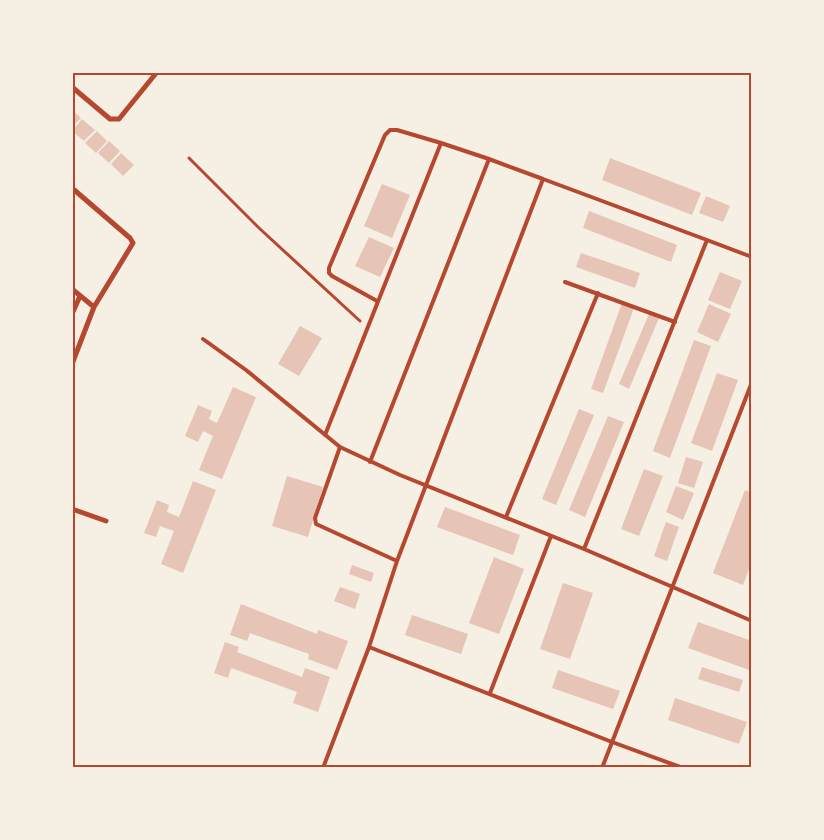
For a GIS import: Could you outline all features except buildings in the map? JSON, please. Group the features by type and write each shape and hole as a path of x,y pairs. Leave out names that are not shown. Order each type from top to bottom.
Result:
{"street":[{"path":"72,87 110,119 115,120 119,119 157,72"},
{"path":"72,188 130,238 133,243 94,307 72,364"},
{"path":"72,289 94,307"},
{"path":"72,314 80,296"},
{"path":"72,510 106,521"}],"lane":[{"path":"377,301 329,273 385,135 390,130 397,130 489,159 752,257"},
{"path":"325,435 441,143"},
{"path":"370,462 489,159"},
{"path":"323,768 370,647 397,561 543,179"},
{"path":"584,549 707,240"},
{"path":"565,282 675,322"},
{"path":"506,517 598,293"},
{"path":"204,339 246,370 340,447 426,486 584,549 671,588 752,621"},
{"path":"602,768 752,382"},
{"path":"340,447 315,518 316,524 397,561"},
{"path":"490,693 551,536"},
{"path":"370,647 683,768"}],"path":[{"path":"189,158 259,228 367,328"}]}
